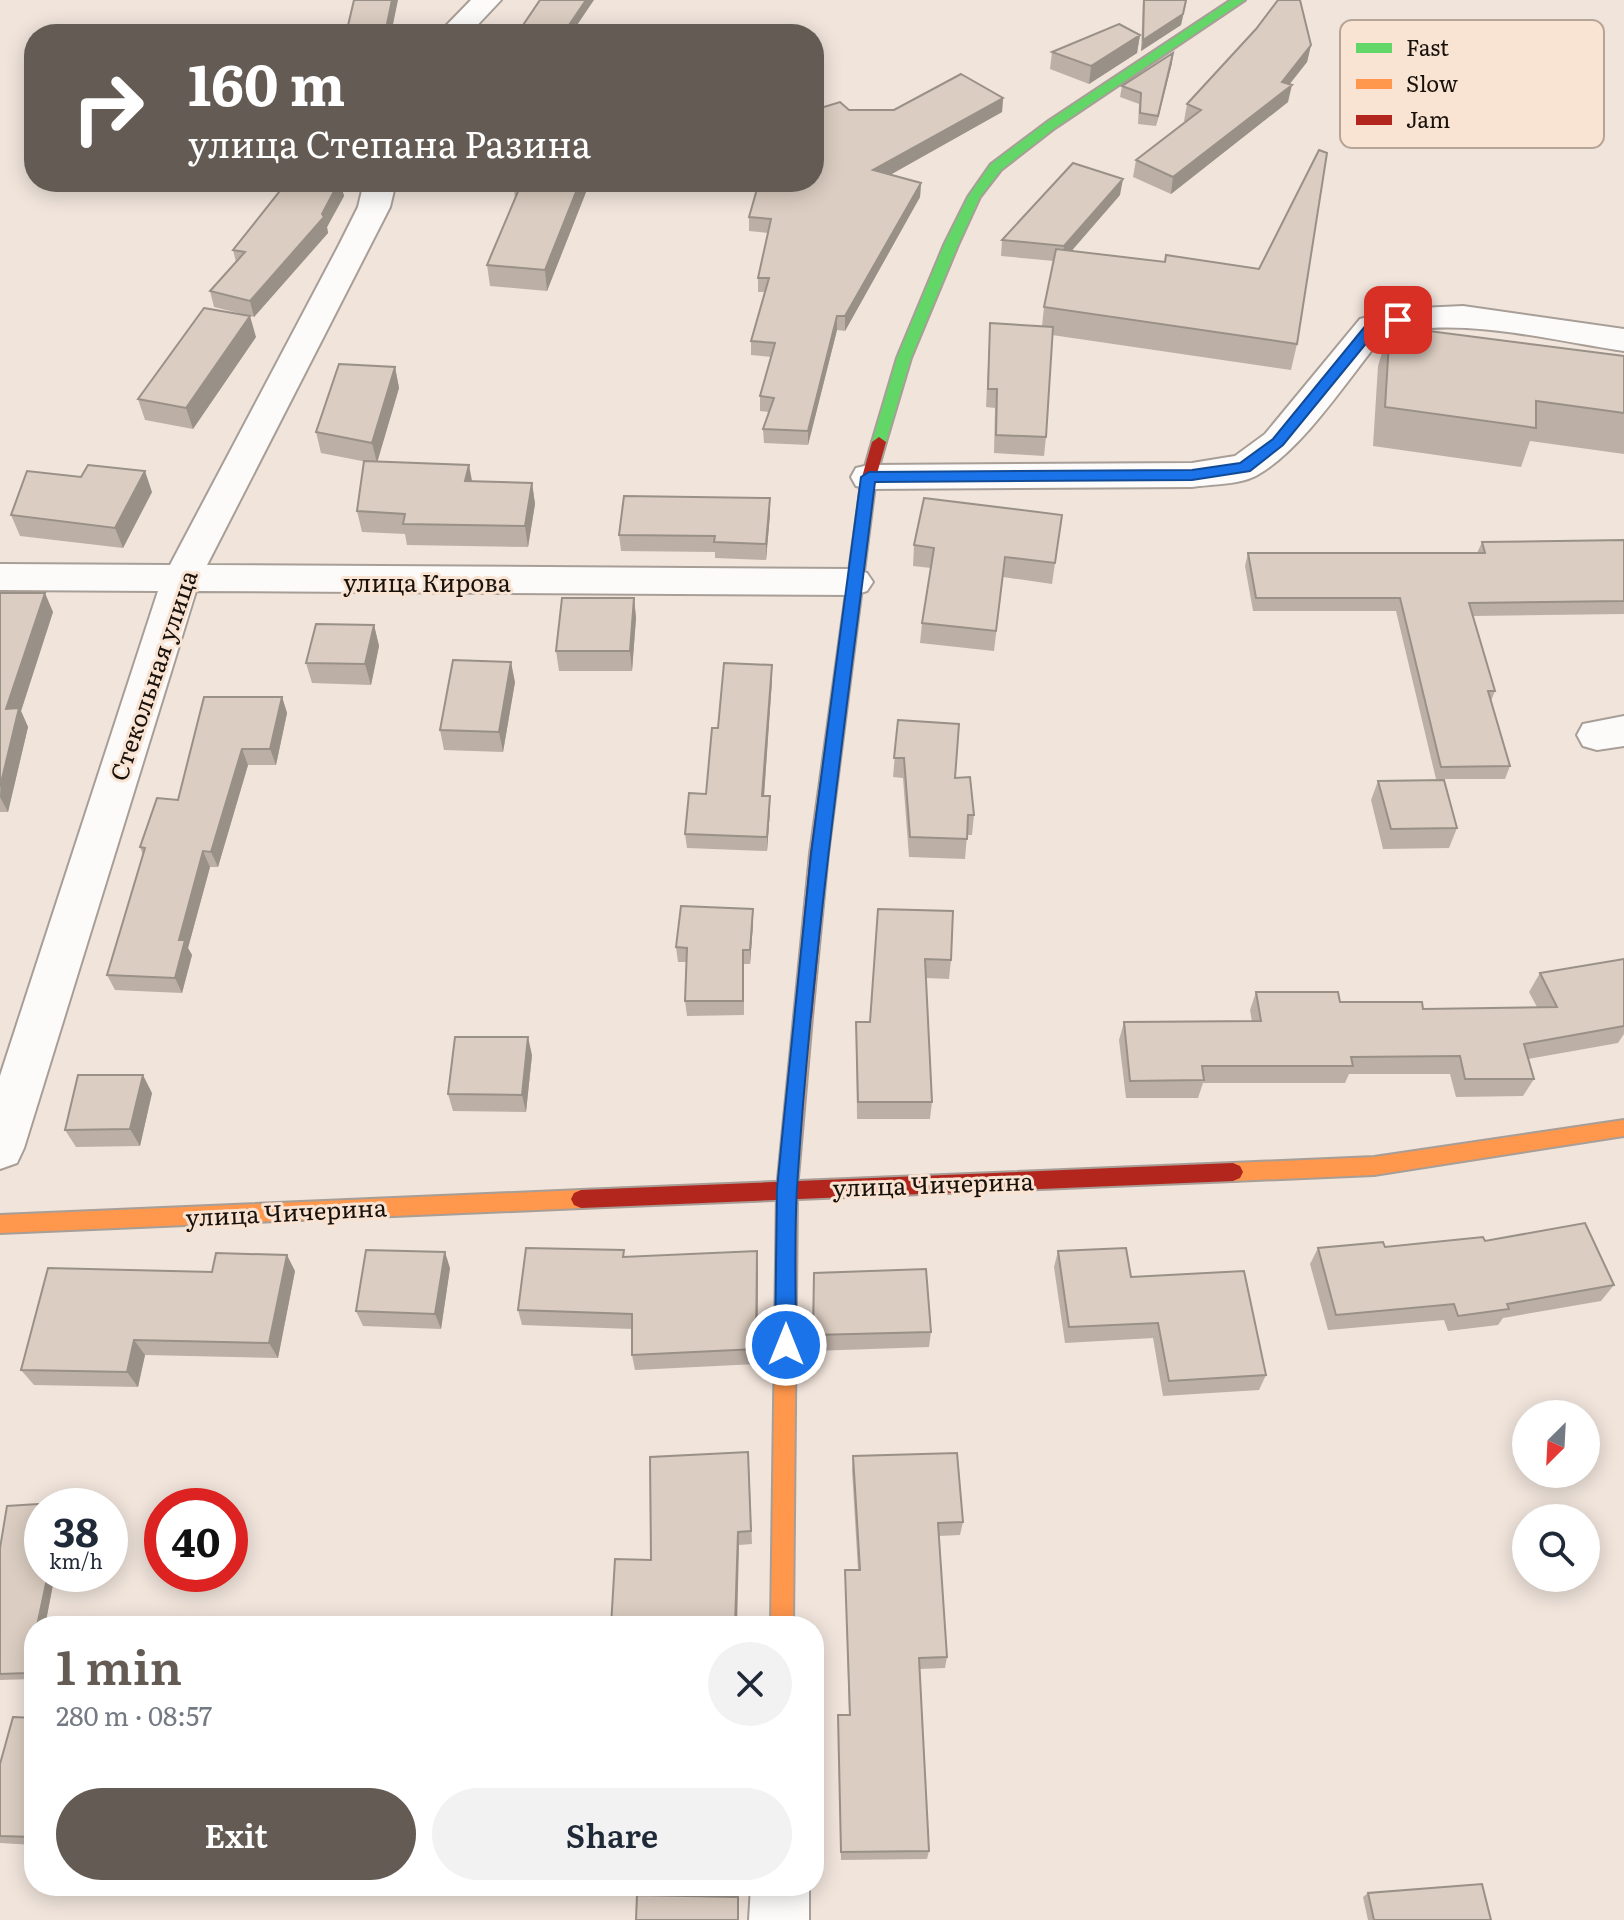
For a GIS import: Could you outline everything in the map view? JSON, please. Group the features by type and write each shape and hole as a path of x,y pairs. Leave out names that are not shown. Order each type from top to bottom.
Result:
{"street":[{"path":"463,24 487,0"},
{"path":"782,1616 787,1189 819,854 869,477 904,358 968,209 996,167 1051,125 1198,30 1226,4"},
{"name":"Стекольная улица","path":"0,1148 180,581 355,245 374,207 378,192"},
{"path":"869,477 1192,475 1245,467 1278,442 1372,327 1398,320 1463,317 1624,340"},
{"name":"улица Кирова","path":"0,577 180,581 854,582"},
{"name":"улица Чичерина","path":"0,1224 1374,1166 1624,1128"},
{"path":"779,1920 780,1896"}],"building":[{"path":"354,0 392,0 387,24 348,24"},
{"path":"540,0 586,0 570,24 524,24"},
{"path":"1144,0 1186,0 1183,14 1143,40"},
{"path":"1278,0 1300,0 1311,45 1282,82 1292,85 1173,177 1136,160 1201,110 1187,104 1256,29"},
{"path":"1119,24 1140,35 1091,66 1052,52"},
{"path":"1173,53 1158,116 1140,113 1141,93 1122,86"},
{"path":"961,74 1003,98 873,170 921,183 845,316 837,316 808,431 763,429 774,398 760,396 775,343 751,341 769,278 758,278 771,219 749,217 756,192 824,192 824,107 840,102 849,110 894,110"},
{"path":"1319,150 1327,153 1297,344 1044,307 1056,249 1165,262 1166,255 1259,269"},
{"path":"1073,163 1123,179 1064,246 1002,240"},
{"path":"279,192 334,192 322,214 324,217 250,301 210,291 245,252 233,250"},
{"path":"518,192 576,192 545,270 487,265"},
{"path":"204,308 250,316 186,408 138,399"},
{"path":"990,323 1053,327 1046,437 996,435 997,389 988,389"},
{"path":"1390,326 1624,356 1624,413 1536,401 1536,428 1385,407"},
{"path":"339,364 395,367 372,443 316,432"},
{"path":"364,461 469,465 465,481 532,483 525,526 403,524 405,514 357,511"},
{"path":"88,465 145,471 115,528 11,515 27,471 81,477"},
{"path":"624,496 770,498 766,544 714,542 715,536 619,535"},
{"path":"924,498 1062,515 1055,563 1005,557 996,631 922,623 934,548 914,545"},
{"path":"1624,540 1624,601 1469,603 1495,691 1488,691 1510,766 1441,767 1400,598 1256,598 1248,553 1485,553 1482,542"},
{"path":"0,593 45,593 6,709 19,708 0,787"},
{"path":"562,598 634,598 630,651 556,651"},
{"path":"316,624 374,625 365,664 306,663"},
{"path":"453,660 511,662 499,732 440,730"},
{"path":"724,663 772,665 762,796 770,796 767,837 685,834 689,793 706,794 712,728 718,728"},
{"path":"204,697 282,697 270,749 242,749 211,852 203,851 179,940 185,940 175,978 107,975 145,848 140,847 157,798 178,800"},
{"path":"898,720 959,724 955,778 970,777 974,815 968,815 967,839 910,837 904,758 894,758"},
{"path":"1444,780 1457,828 1391,829 1378,781"},
{"path":"681,906 753,909 750,950 743,950 743,1001 685,1001 687,948 676,947"},
{"path":"878,909 953,911 951,960 925,959 932,1102 858,1102 856,1022 870,1022"},
{"path":"1624,959 1624,1026 1524,1044 1534,1079 1465,1079 1460,1056 1351,1057 1353,1066 1202,1066 1204,1080 1130,1081 1124,1022 1261,1021 1256,992 1338,992 1340,1002 1422,1002 1423,1009 1557,1007 1540,973"},
{"path":"455,1037 528,1037 522,1095 448,1094"},
{"path":"78,1075 143,1075 130,1129 65,1130"},
{"path":"1585,1223 1614,1285 1507,1304 1509,1309 1458,1316 1454,1304 1336,1315 1318,1248 1383,1242 1385,1247 1483,1237 1485,1241"},
{"path":"526,1248 624,1250 623,1257 757,1251 756,1349 632,1355 632,1314 518,1310"},
{"path":"1126,1248 1131,1277 1244,1271 1266,1375 1169,1381 1158,1323 1069,1327 1058,1251"},
{"path":"366,1250 445,1252 435,1314 356,1311"},
{"path":"216,1253 287,1255 269,1343 134,1340 127,1372 21,1370 48,1268 212,1272"},
{"path":"926,1269 931,1332 813,1335 814,1273"},
{"path":"748,1452 751,1531 738,1532 735,1616 612,1616 615,1559 651,1560 650,1457"},
{"path":"957,1453 963,1522 938,1523 947,1657 919,1658 929,1851 841,1852 838,1715 850,1715 845,1570 860,1570 853,1456"},
{"path":"24,1505 24,1592 44,1592 39,1616 24,1616 24,1673 0,1674 0,1548 7,1506"},
{"path":"13,1717 24,1718 24,1837 0,1836 0,1764"},
{"path":"1482,1884 1491,1920 1374,1920 1368,1893"},
{"path":"637,1896 738,1897 738,1920 636,1920"}],"traffic: fast":[{"path":"879,442 904,358 951,245 974,197 996,167 1051,125 1239,0"}],"traffic: slow":[{"path":"782,1616 787,1189 803,1017"},
{"path":"1233,1172 1374,1166 1624,1128"},
{"path":"0,1224 581,1199"}],"traffic: jam":[{"path":"803,1017 819,854 869,477 879,442"},
{"path":"581,1199 1233,1172"}],"route":[{"path":"786,1345 787,1189 819,854 869,477 1192,475 1245,467 1278,442 1372,327 1398,320"}]}
